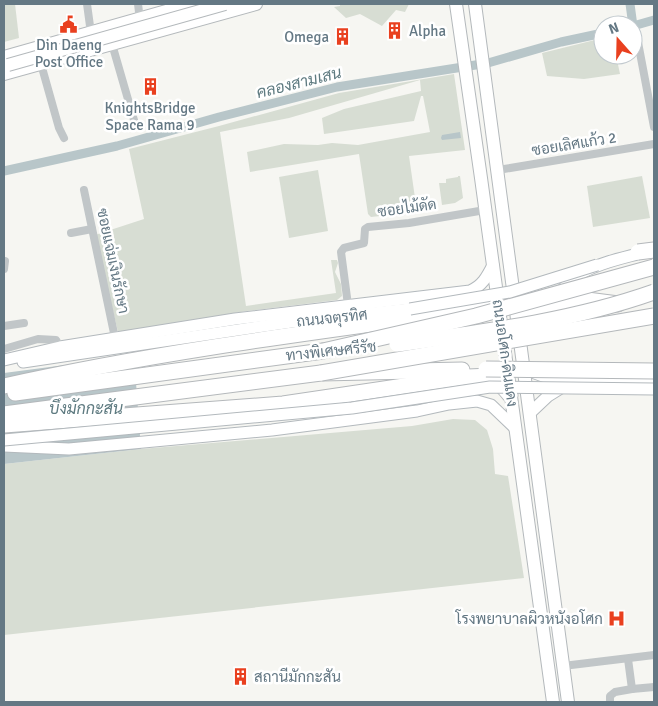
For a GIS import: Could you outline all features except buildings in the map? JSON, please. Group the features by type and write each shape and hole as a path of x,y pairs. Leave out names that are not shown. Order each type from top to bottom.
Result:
{"highway":[{"path":"638,252 654,249"},
{"path":"324,351 467,318 654,267"},
{"name":"ทางพิเศษศรีรัช","path":"4,394 324,351 434,339 554,319 617,305 654,292"},
{"path":"4,386 132,361 286,336 481,309 490,305 497,298"},
{"path":"551,309 587,300 627,304 654,299"},
{"name":"ทางพิเศษศรีรัช","path":"4,414 321,373 654,316"},
{"path":"321,373 513,369 654,371"},
{"path":"4,425 283,404 482,376 498,380 510,395"}],"main road":[{"path":"4,51 90,26 138,8 168,4"},
{"path":"5,66 191,4"},
{"path":"5,66 225,4"},
{"path":"5,66 41,64 112,44 213,10 256,4"},
{"name":"ถนนอโศก-ดินแดง","path":"475,4 568,702"},
{"name":"ถนนอโศก-ดินแดง","path":"455,6 493,265 553,702"},
{"path":"515,300 519,308 528,314 551,309 559,293 577,275 600,265 654,249"},
{"name":"ถนนจตุรทิศ","path":"4,365 291,322 410,309 497,295 638,252"},
{"path":"4,360 60,347 235,319 348,304 470,292 479,287 486,279 493,265"},
{"path":"524,368 550,379 654,381"},
{"path":"530,413 548,396 574,380"},
{"path":"4,440 352,408 490,387 654,389"},
{"path":"4,446 69,449 148,442 272,430 478,401 491,405 515,428"}],"street":[{"path":"87,4 90,26"},
{"path":"112,44 136,127"},
{"path":"41,64 59,128 64,138"},
{"path":"642,65 654,127"},
{"name":"ซอยเลิศแก้ว 2","path":"498,170 654,144"},
{"name":"ซอยแจ่มเงินรักษา","path":"84,190 115,338"},
{"name":"ซอยไม้ดัด","path":"348,304 341,252 344,248 364,242 365,229 368,227 409,223 485,210"},
{"path":"71,233 92,229"},
{"path":"4,326 24,323"},
{"path":"4,343 4,349 38,339 56,340 60,347"},
{"path":"563,666 654,655"},
{"path":"628,659 632,689"},
{"path":"610,702 612,693 654,687"}],"shaded area":[{"path":"4,4 15,4 19,38 4,42"},
{"path":"340,4 409,4 405,12 396,10 382,26 360,14 346,18 334,7 340,6"},
{"path":"593,40 593,65 618,65 620,74 584,79 547,76 542,53"},
{"path":"454,74 465,150 409,156 417,212 371,217 368,214 359,154 250,172 247,152 284,144 318,145 332,143 358,145 430,132 423,96 421,96 414,121 324,134 322,118 344,109 421,91 420,80 289,118 220,132 246,306 336,293 331,260 337,260 338,263 335,272 341,284 342,296 337,300 247,311 118,332 95,235 144,219 129,149 339,93"},
{"path":"318,170 328,231 289,238 279,177"},
{"path":"460,176 463,198 455,203 442,205 439,183 446,183 446,179"},
{"path":"642,176 650,218 593,227 587,186"},
{"path":"453,419 475,420 487,430 493,449 495,474 508,476 524,578 4,635 4,464 141,449 412,426"}],"water":[{"path":"460,132 461,138 442,140 441,138 442,135"},
{"name":"บึงมักกะสัน","path":"134,356 141,449 4,464 4,373"}],"waterway":[{"path":"630,4 632,15"},
{"name":"คลองสามเสน","path":"643,23 654,20"},
{"name":"คลองสามเสน","path":"4,171 117,146 219,117 337,87 488,63 561,42 593,35"}],"place":[{"name":"Din Daeng Post Office","path":"69,24"},
{"name":"Alpha","path":"395,31"},
{"name":"Omega","path":"343,37"},
{"name":"KnightsBridge Space Rama 9","path":"150,87"},
{"name":"โรงพยาบาลผิวหนังอโศก","path":"617,619"},
{"name":"สถานีมักกะสัน","path":"240,677"}]}
